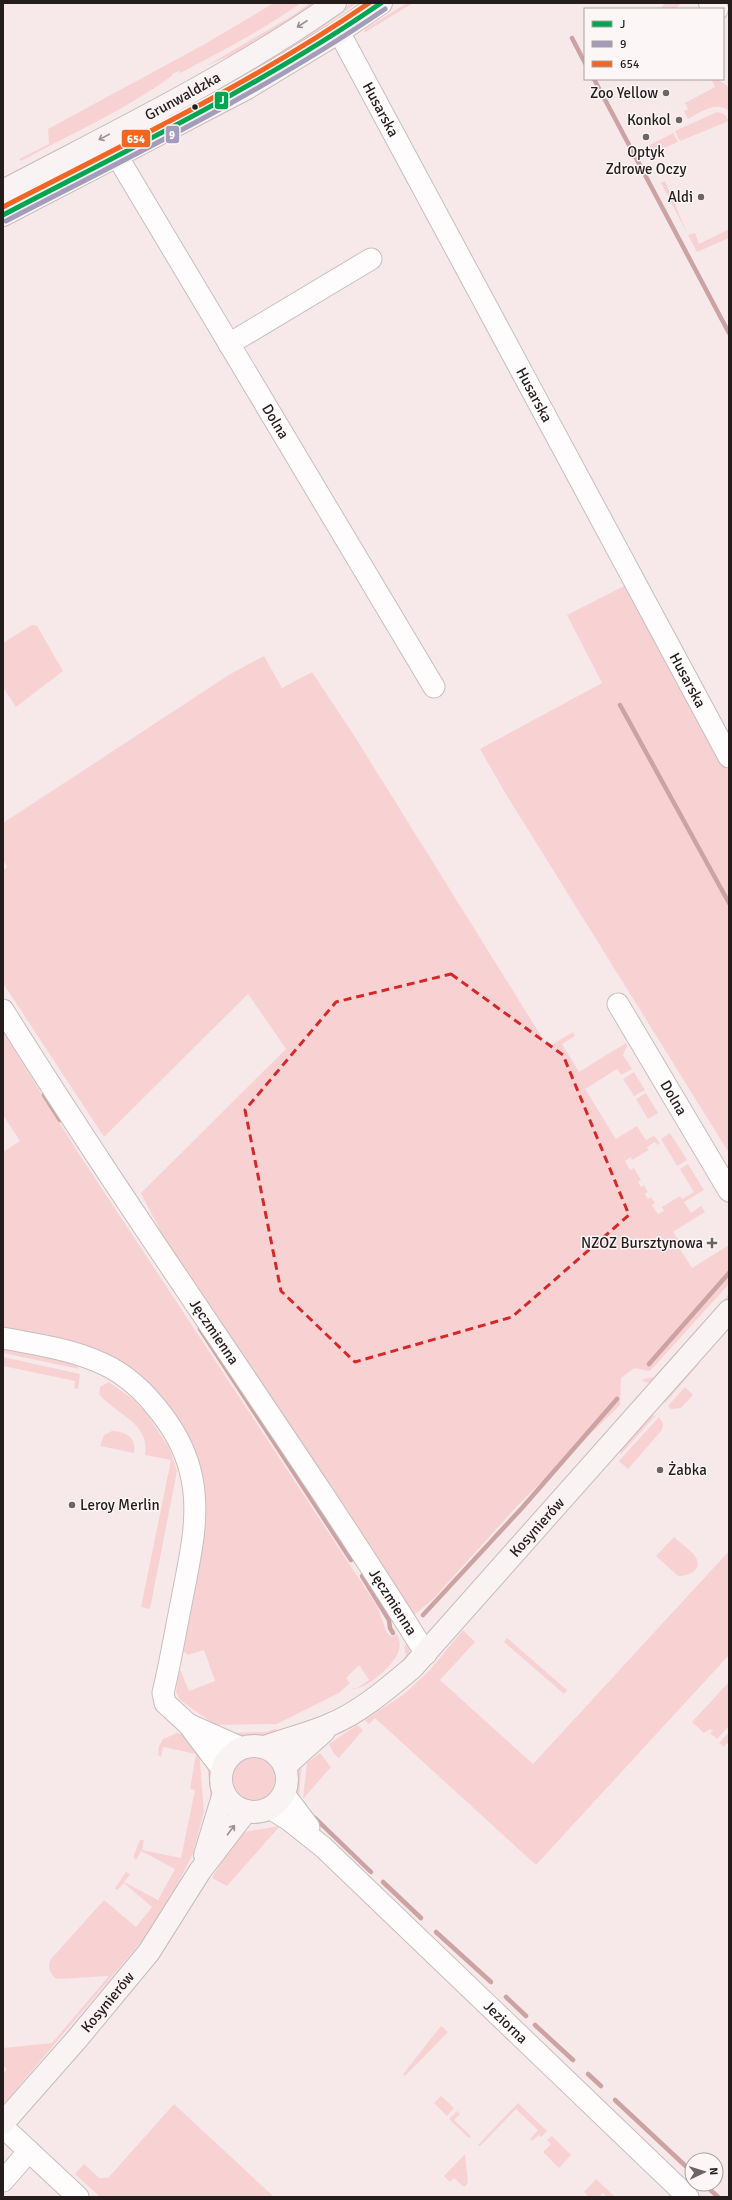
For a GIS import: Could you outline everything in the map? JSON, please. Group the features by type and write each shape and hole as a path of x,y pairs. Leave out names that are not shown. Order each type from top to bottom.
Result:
{"main road":[{"name":"Grunwaldzka","path":"3,191 180,97 272,44 335,3"},
{"name":"Grunwaldzka","path":"3,215 247,88 339,32 381,3"},
{"name":"Kosynierów","path":"285,1766 329,1725 385,1691 426,1654 729,1312"},
{"name":"Kosynierów","path":"265,1747 329,1725"},
{"path":"253,1746 265,1747 277,1754 285,1766 287,1785 277,1801 258,1812 246,1811 237,1808 224,1794 221,1782 222,1769 227,1760 242,1748 253,1746"},
{"name":"Kosynierów","path":"200,1872 224,1794"},
{"name":"Kosynierów","path":"3,2123 77,2039 149,1952 200,1872 246,1811"}],"street":[{"name":"Husarska","path":"339,32 729,757"},
{"name":"Dolna","path":"117,156 434,687"},
{"path":"229,344 371,259"},
{"name":"Dolna","path":"618,1004 729,1191"},
{"name":"Jęczmienna","path":"3,1010 76,1127 134,1212 426,1654"},
{"path":"3,1338 67,1351 95,1360 122,1375 148,1397 167,1421 180,1445 190,1470 194,1492 195,1517 184,1586 163,1693 165,1703 188,1724 222,1769"},
{"path":"188,1724 242,1748"},
{"name":"Jeziorna","path":"277,1801 323,1847 688,2197"},
{"path":"3,2127 78,2197"},
{"path":"3,2181 29,2151"}],"highlighted area":[{"path":"451,974 563,1055 629,1215 512,1317 355,1362 281,1291 245,1110 336,1002"}],"shaded area":[{"path":"274,3 301,3 226,49 180,73 179,71 172,74 172,76 117,111 21,161 19,159 49,144 48,129 203,45"},
{"path":"310,3 315,3 277,31 206,66 292,16"},
{"path":"352,3 357,3 280,58 170,118 164,116"},
{"path":"407,3 413,3 364,33 365,29"},
{"path":"665,3 680,3 674,8 662,7"},
{"path":"712,80 718,80 729,87 729,111 724,108 714,107 688,119 684,111 688,109 685,103 715,87"},
{"path":"717,112 724,114 729,121 680,141 675,131"},
{"path":"673,133 678,142 648,155 644,148"},
{"path":"665,181 687,234 661,183"},
{"path":"729,229 729,238 697,252 688,235 695,233 699,244"},
{"path":"630,583 729,773 729,1153 504,791 480,749 602,683 567,615"},
{"path":"32,625 37,626 63,671 16,707 3,687 3,643"},
{"path":"264,656 282,688 312,672 355,737 548,1047 573,1032 575,1036 562,1044 579,1072 626,1043 627,1046 623,1055 632,1069 621,1075 617,1069 585,1089 616,1139 637,1126 646,1140 654,1136 660,1143 657,1145 655,1142 647,1147 649,1150 632,1160 631,1157 625,1161 630,1170 634,1168 641,1180 638,1182 641,1187 644,1185 648,1192 645,1194 648,1199 651,1197 655,1203 652,1205 658,1214 664,1211 662,1207 680,1196 682,1199 694,1192 680,1169 688,1164 704,1190 684,1202 691,1213 701,1206 705,1212 673,1232 680,1242 677,1244 692,1268 729,1245 729,1284 650,1371 634,1368 621,1378 620,1405 519,1504 433,1599 414,1615 288,1432 173,1255 141,1193 286,1049 248,994 104,1137 3,983 3,871 7,867 3,859 3,823 232,673"},
{"path":"3,1032 79,1154 377,1606 387,1633 392,1637 397,1634 400,1647 394,1660 378,1677 364,1686 357,1689 369,1680 359,1665 346,1678 350,1683 339,1693 277,1724 215,1725 180,1700 176,1692 179,1671 181,1671 189,1691 215,1681 204,1650 188,1655 183,1651 195,1586 203,1499 142,1380 3,1329 3,1152 20,1141 3,1115"},
{"path":"634,1072 645,1090 634,1096 623,1079"},
{"path":"646,1093 658,1113 648,1119 636,1099"},
{"path":"670,1133 687,1160 677,1166 661,1139"},
{"path":"729,1294 729,1300 657,1380 651,1383 642,1381 644,1379 654,1377"},
{"path":"3,1345 74,1363 79,1369 3,1353"},
{"path":"3,1357 80,1374 78,1389 74,1388 75,1381 3,1366"},
{"path":"691,1364 699,1364 665,1403 665,1398"},
{"path":"109,1382 134,1400 147,1414 169,1448 177,1471 150,1609 141,1607 171,1460 145,1455 145,1444 137,1427 131,1420 106,1402 99,1394 100,1387"},
{"path":"685,1387 693,1395 681,1408 671,1409 668,1406"},
{"path":"652,1415 655,1416 620,1455 626,1437 636,1426"},
{"path":"659,1417 663,1423 662,1430 628,1469 619,1461"},
{"path":"112,1431 126,1434 132,1439 134,1443 134,1453 100,1446 104,1435"},
{"path":"674,1537 693,1553 697,1561 698,1565 694,1571 687,1575 678,1576 656,1556"},
{"path":"729,1551 729,1655 536,1865 375,1718 369,1724 365,1720 404,1694 430,1670 463,1630 475,1642 440,1680 533,1764"},
{"path":"507,1638 567,1690 564,1694 504,1642"},
{"path":"409,1640 410,1649 408,1656 404,1663 397,1669 406,1655 404,1647"},
{"path":"728,1683 729,1726 717,1739 710,1733 713,1731 710,1729 704,1733 692,1722"},
{"path":"357,1725 363,1730 339,1758 334,1754 329,1744"},
{"path":"275,1729 279,1731 260,1740 232,1742 229,1733 267,1732"},
{"path":"729,1732 729,1744 727,1743 724,1747 719,1743"},
{"path":"177,1733 187,1736 199,1750 204,1812 192,1856 175,1888 141,1942 3,2105 3,2074 7,2069 3,2066 3,2048 52,2043 109,1976 57,1979 50,1970 49,1965 51,1959 104,1900 136,1927 152,1907 124,1883 117,1890 115,1888 126,1872 130,1874 124,1882 158,1900 175,1869 141,1851 136,1860 133,1857 140,1840 144,1840 142,1850 181,1858 195,1790 190,1789 196,1754 163,1747 161,1757 158,1755 159,1746 163,1739"},
{"path":"320,1753 331,1767 303,1799 307,1763"},
{"path":"250,1758 258,1758 269,1764 275,1775 275,1783 269,1794 258,1800 250,1800 239,1794 233,1783 233,1775 239,1764"},
{"path":"302,1760 299,1798 292,1791 292,1786 295,1771"},
{"path":"207,1763 214,1768 214,1794 212,1810"},
{"path":"280,1826 227,1886 212,1878 237,1835 244,1832"},
{"path":"441,2026 448,2032 405,2076 403,2074"},
{"path":"441,2096 454,2108 447,2116 434,2103"},
{"path":"518,2103 547,2131 541,2137 539,2135 532,2141 530,2139 538,2130 516,2109 480,2146 478,2145"},
{"path":"174,2104 274,2197 100,2197 75,2174 84,2164 99,2178 108,2178"},
{"path":"457,2111 460,2114 454,2120 471,2136 469,2138 449,2119"},
{"path":"552,2136 571,2155 559,2168 543,2152 551,2144 547,2140"},
{"path":"465,2154 468,2183 464,2187 454,2178 450,2182 444,2176"},
{"path":"596,2179 615,2197 607,2197 603,2193 599,2197 589,2197 584,2192"}],"waterway":[{"path":"572,38 584,61"},
{"path":"595,80 729,333"},
{"path":"620,705 729,903"},
{"path":"44,1095 60,1120"},
{"path":"649,1364 729,1273"},
{"path":"200,1329 351,1560"},
{"path":"423,1615 522,1508 617,1399"},
{"path":"362,1576 389,1620 390,1628 393,1633"},
{"path":"315,1818 371,1872"},
{"path":"383,1882 421,1918"},
{"path":"436,1932 491,1982"},
{"path":"506,1997 526,2016"},
{"path":"535,2025 573,2060"},
{"path":"588,2074 601,2086"},
{"path":"615,2100 684,2165"},
{"path":"713,2192 718,2197"}],"transit line":[{"name":"654","path":"3,207 189,111 281,59 369,3"},
{"name":"J","path":"3,215 195,115 290,61 381,3"},
{"name":"9","path":"6,221 199,121 340,39 385,9"}],"place":[{"name":"Zoo Yellow","path":"666,93"},
{"name":"Konkol","path":"679,120"},
{"name":"Optyk Zdrowe Oczy","path":"646,137"},
{"name":"Aldi","path":"701,197"},
{"name":"NZOZ Bursztynowa","path":"712,1243"},
{"name":"Żabka","path":"660,1470"},
{"name":"Leroy Merlin","path":"72,1505"}]}
